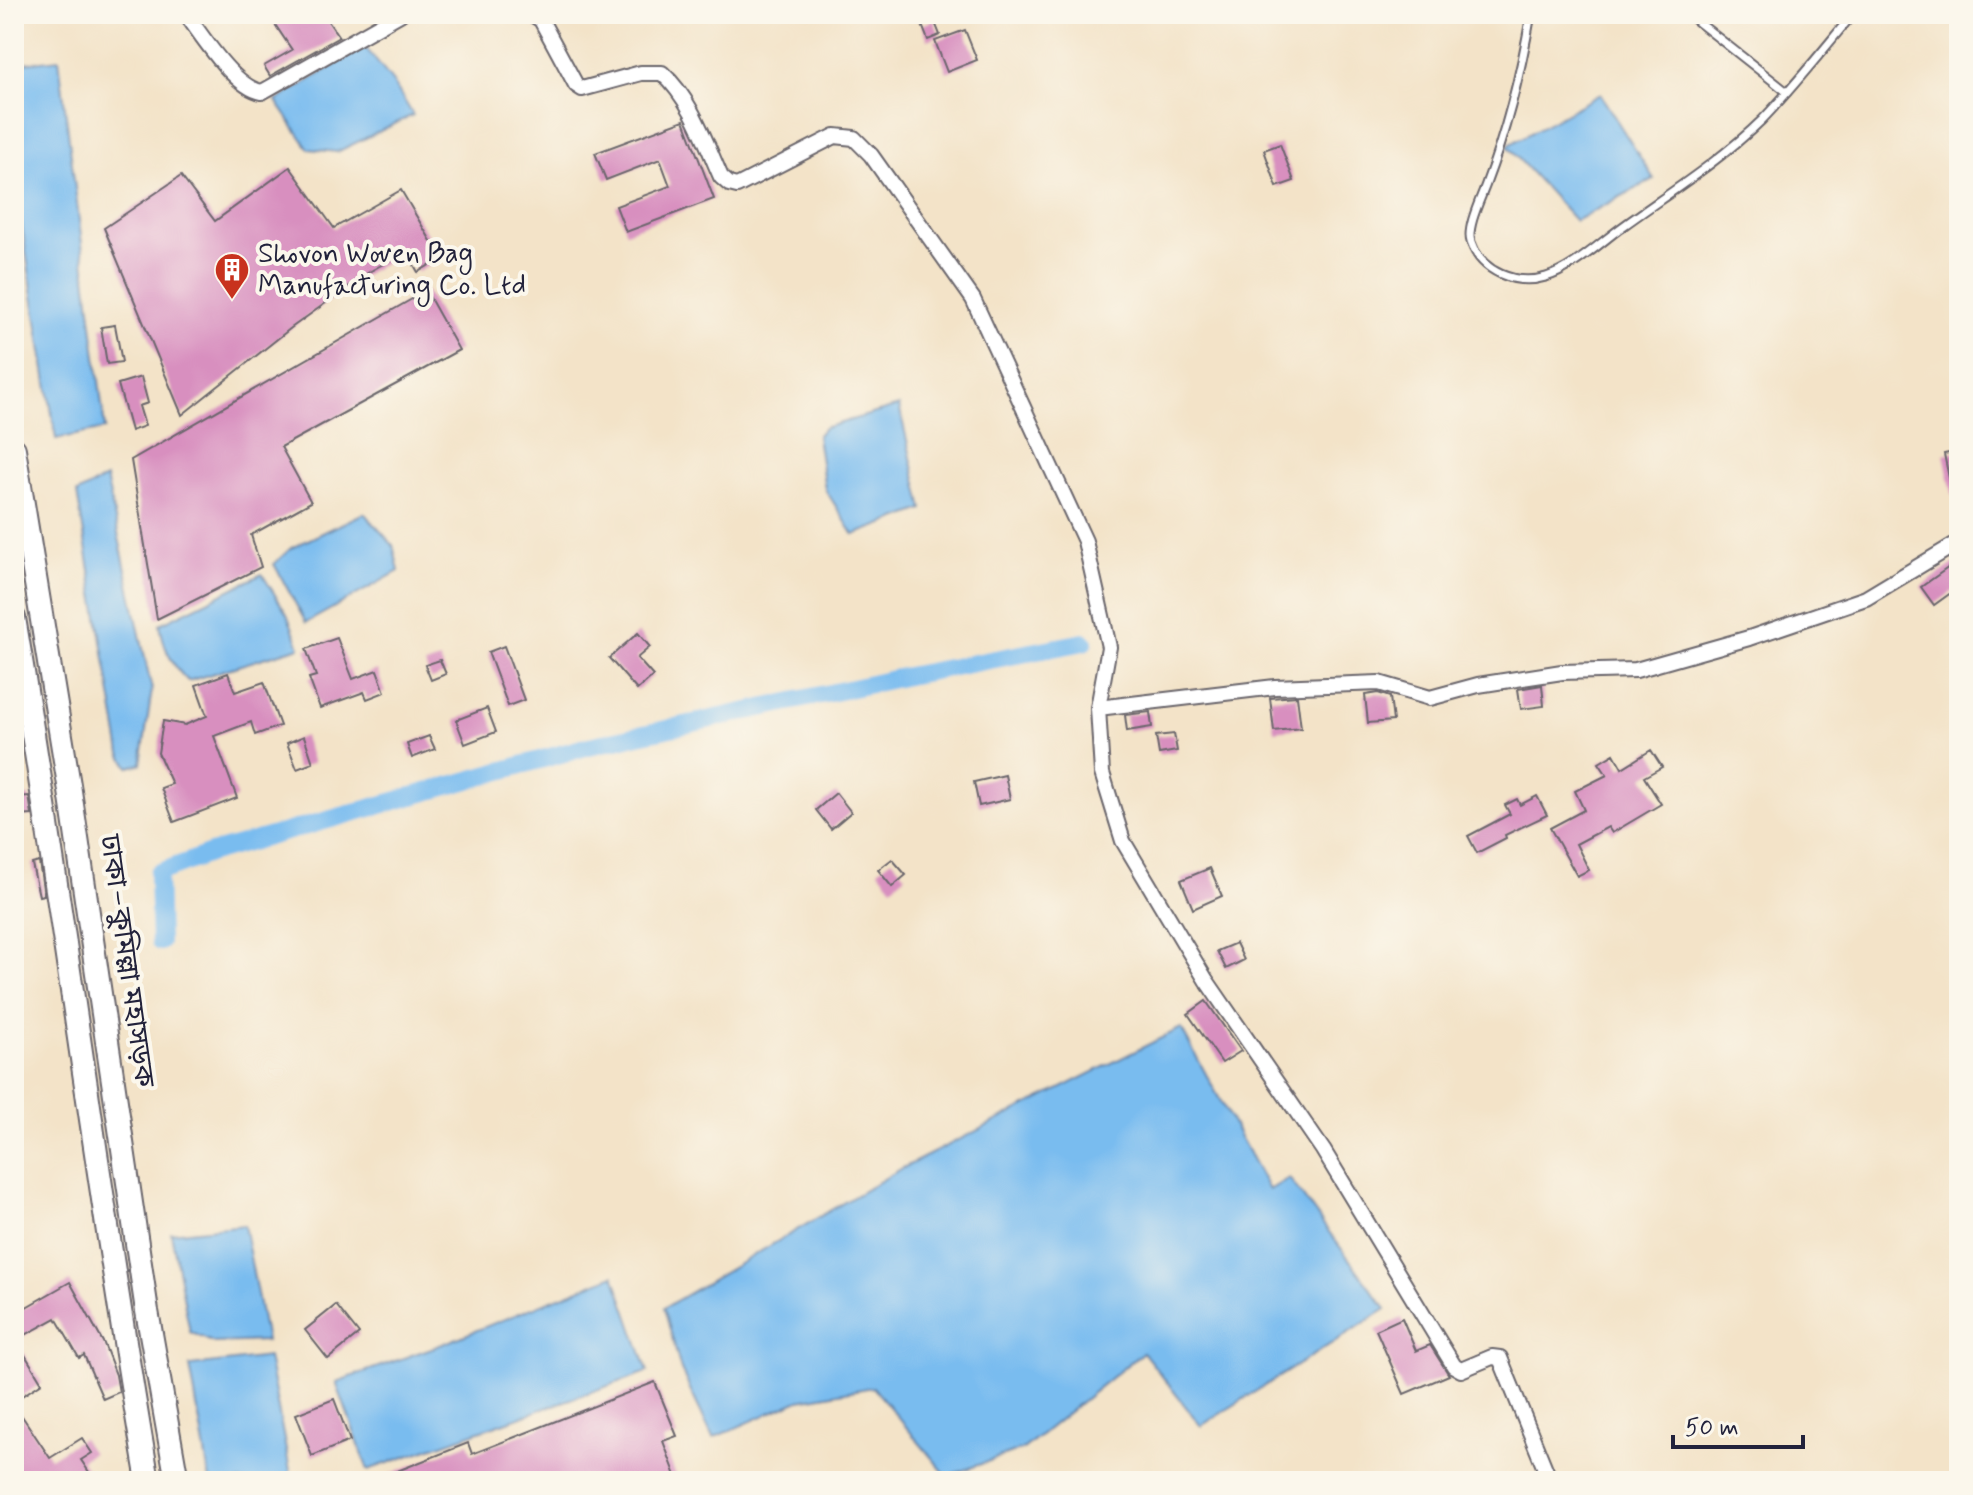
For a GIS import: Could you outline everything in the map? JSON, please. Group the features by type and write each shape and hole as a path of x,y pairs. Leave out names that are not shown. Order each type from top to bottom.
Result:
{"highway":[{"name":"ঢাকা–কুমিল্লা মহাসড়ক","path":"14,449 70,791 147,1311 177,1481"},
{"name":"ঢাকা–কুমিল্লা মহাসড়ক","path":"14,618 41,777 120,1317 148,1481"}],"street":[{"path":"186,14 236,76 252,90 262,92 400,14"},
{"path":"532,14 541,20 576,85 582,89 641,73 662,73 675,85 693,115 721,177 729,184 737,186 754,180 835,136 854,138 871,155 973,299 1085,541 1109,647 1098,708 1102,773 1123,841 1206,980 1323,1150 1454,1366 1461,1370 1492,1357 1500,1358 1550,1481"},
{"path":"1098,708 1275,687 1379,683 1430,698 1478,685 1562,672 1636,670 1749,638 1866,598 1959,542"}],"lane":[{"path":"1531,14 1520,77 1475,213 1470,240 1481,261 1500,275 1521,280 1547,277 1578,259 1736,144 1787,92 1853,14"},
{"path":"1688,14 1787,92"}],"water":[{"path":"365,47 393,82 413,115 337,152 309,149 276,101"},
{"path":"59,59 105,429 56,439 14,177 14,64"},
{"path":"1600,94 1654,179 1575,221 1507,146"},
{"path":"899,406 923,509 854,535 825,489 817,436 824,428"},
{"path":"106,478 152,690 141,764 129,767 121,754 77,493"},
{"path":"364,513 393,545 399,571 306,623 274,564 291,548"},
{"path":"262,574 287,614 300,647 188,681 169,655 160,624"},
{"path":"1181,1028 1269,1190 1289,1178 1386,1309 1201,1426 1143,1352 1023,1449 947,1476 873,1387 799,1400 713,1438 681,1370 664,1308 901,1169"},
{"path":"244,1225 266,1341 214,1343 190,1332 171,1233"},
{"path":"614,1275 648,1372 368,1470 336,1382 440,1345"},
{"path":"268,1357 292,1481 210,1481 190,1366"}],"building":[{"path":"268,14 323,14 339,37 270,76 264,66 292,50"},
{"path":"934,20 940,35 928,40 922,25"},
{"path":"965,30 977,60 947,72 935,41"},
{"path":"684,120 714,199 626,232 616,206 670,186 660,159 606,180 595,153"},
{"path":"1280,144 1294,181 1277,187 1264,150"},
{"name":"Shovon Woven Bag Manufacturing Co. Ltd","path":"290,167 334,228 401,190 441,258 418,272 406,251 369,272 291,328 182,415 104,228 181,176 215,221"},
{"path":"426,291 459,350 281,447 311,502 251,535 261,567 157,619 131,460"},
{"path":"115,325 122,362 107,364 101,327"},
{"path":"141,377 148,403 139,406 145,426 131,431 118,384"},
{"path":"1959,451 1959,497 1953,497 1944,454"},
{"path":"1959,560 1959,587 1934,605 1921,587"},
{"path":"638,633 650,647 637,658 653,676 637,690 609,658"},
{"path":"337,638 353,679 377,670 385,692 367,699 364,692 320,708 309,678 316,676 306,649"},
{"path":"504,646 524,700 508,706 488,652"},
{"path":"440,660 446,674 431,680 425,665"},
{"path":"228,673 235,692 264,682 280,726 255,735 251,722 214,736 237,798 174,822 161,788 172,784 158,753 163,721 185,725 207,716 196,685"},
{"path":"1542,685 1544,706 1521,709 1518,689"},
{"path":"1378,693 1390,697 1393,721 1368,723 1365,695"},
{"path":"1297,696 1301,728 1274,731 1270,698"},
{"path":"487,708 496,732 465,744 456,720"},
{"path":"1150,712 1152,727 1127,731 1125,715"},
{"path":"1174,734 1177,751 1159,754 1156,736"},
{"path":"304,736 313,763 297,769 287,743"},
{"path":"429,736 435,749 412,758 407,744"},
{"path":"1651,750 1662,767 1644,777 1661,804 1612,833 1608,827 1576,844 1589,870 1577,876 1550,828 1584,810 1575,791 1607,775 1599,763 1614,754 1622,768"},
{"path":"1005,775 1010,799 979,806 974,782"},
{"path":"836,793 851,812 831,829 816,810"},
{"path":"29,796 32,815 19,816 17,797"},
{"path":"1537,796 1547,815 1505,835 1506,838 1477,853 1468,836 1510,814 1505,805 1517,799 1520,805"},
{"path":"892,859 906,875 892,887 878,870"},
{"path":"39,862 44,895 39,896 32,864"},
{"path":"1210,868 1222,896 1193,909 1181,880"},
{"path":"1236,943 1244,960 1226,969 1217,951"},
{"path":"1206,1001 1241,1051 1222,1063 1188,1014"},
{"path":"70,1282 104,1344 119,1392 103,1399 84,1355 79,1358 56,1318 16,1340 42,1383 14,1401 14,1314"},
{"path":"336,1305 359,1334 328,1359 305,1330"},
{"path":"1402,1318 1416,1351 1430,1345 1449,1375 1404,1394 1376,1330"},
{"path":"655,1382 677,1436 663,1441 678,1481 372,1481 468,1443 472,1454"},
{"path":"334,1399 350,1441 312,1456 296,1414"},
{"path":"14,1404 50,1458 82,1438 92,1453 81,1460 95,1481 14,1481"}],"waterway":[{"path":"160,942 158,873 211,853 589,746 907,676 1084,642"}],"place":[{"name":"Shovon Woven Bag Manufacturing Co. Ltd","path":"232,301"}]}
